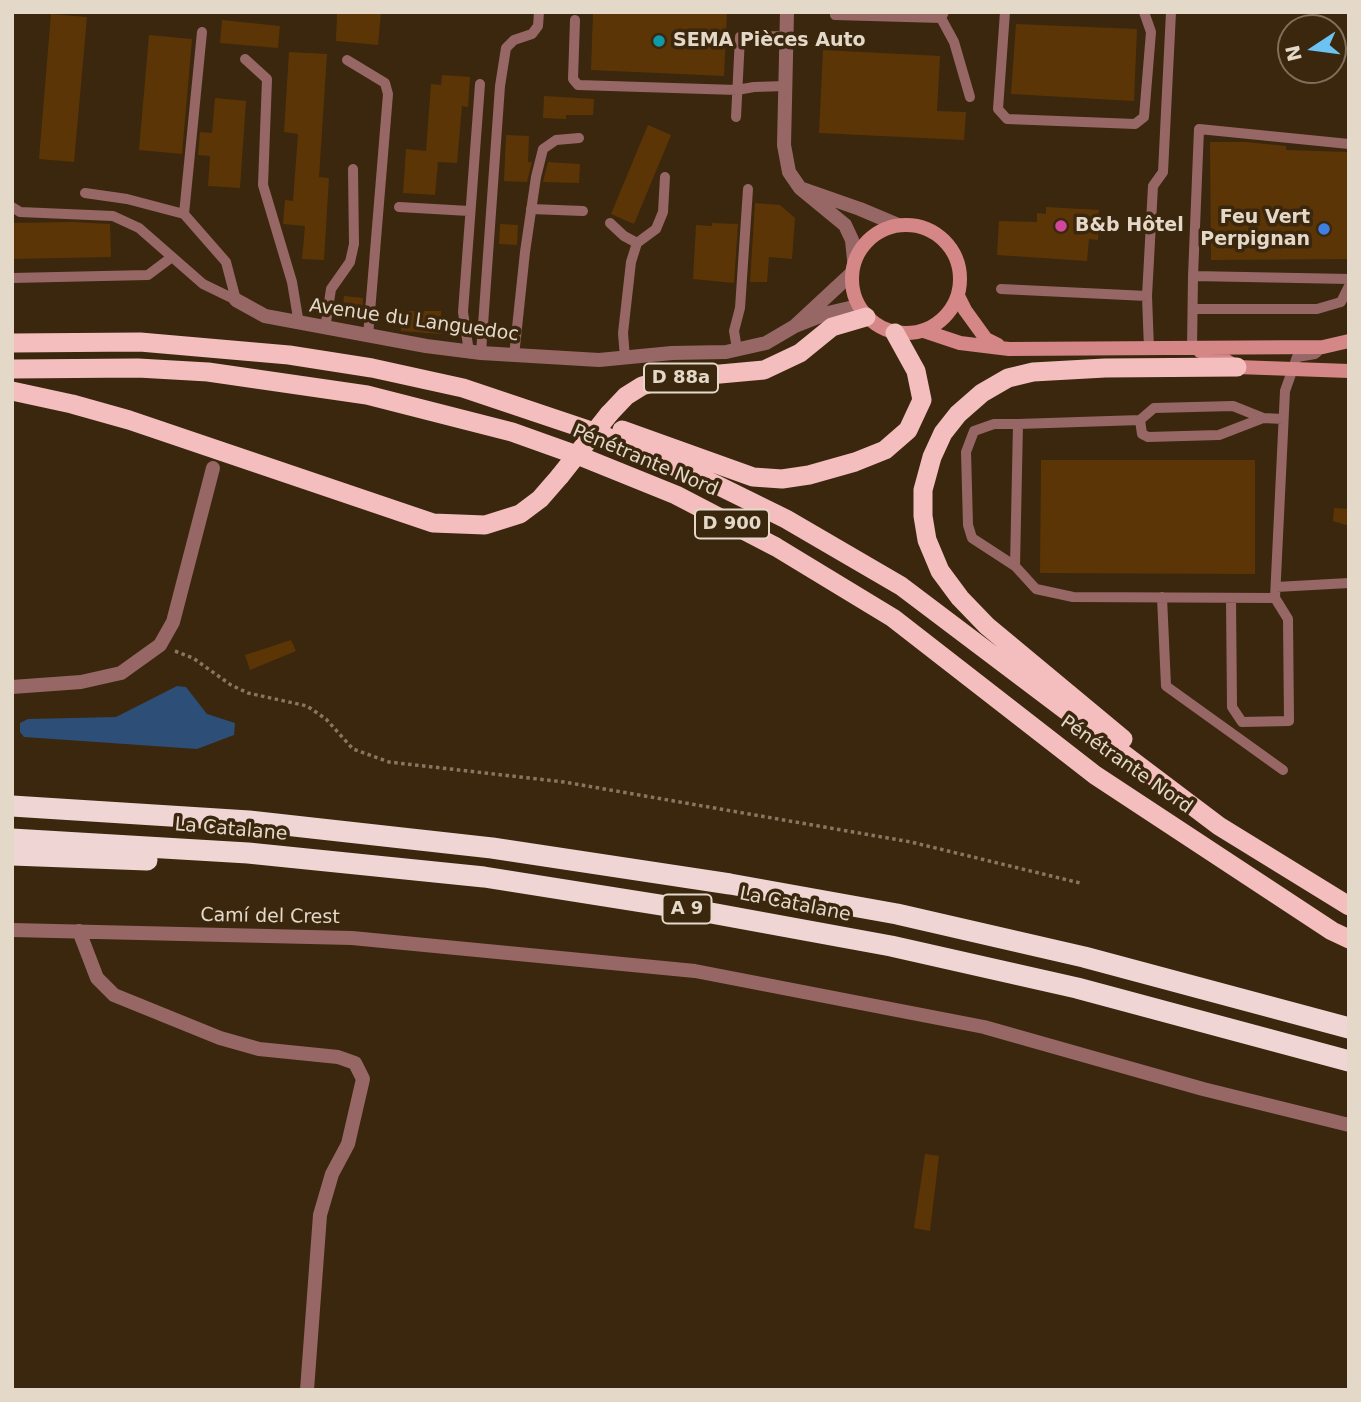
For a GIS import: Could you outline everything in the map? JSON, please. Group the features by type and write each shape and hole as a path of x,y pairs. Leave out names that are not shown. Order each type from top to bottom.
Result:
{"highway":[{"name":"D 88a","path":"12,391 129,420 433,523 485,525 520,514 540,499 626,396 665,379 764,370 800,352 832,327 862,311"},
{"path":"463,388 613,428 752,477 782,479 809,475 855,462 885,450 908,430 922,400 916,371 895,333"},
{"name":"Pénétrante Nord","path":"12,343 140,342 289,355 372,368 463,388 600,434 717,485 786,519 901,586 1208,817 1282,867 1349,906"},
{"path":"1237,367 1105,368 1033,372 1008,378 982,393 958,414 943,433 932,457 923,490 923,516 927,540 940,571 960,598 987,626 1282,867"},
{"name":"Pénétrante Nord","path":"12,369 138,368 208,372 367,395 512,432 676,495 776,547 893,618 1095,775 1332,931 1349,939"},
{"name":"La Catalane","path":"12,806 249,821 492,848 730,884 897,914 1070,954 1349,1028"},
{"name":"La Catalane","path":"12,839 248,853 484,877 710,913 891,946 1077,988 1349,1061"},
{"path":"12,855 226,863 341,863"}],"main road":[{"path":"898,225 916,226 933,232 947,244 957,260 960,278 958,296 951,311 939,323 925,331 910,334 895,333 879,327 862,311 852,290 853,267 862,247 884,229 898,225"},
{"path":"958,296 986,339 1009,349"},
{"path":"925,331 960,343 1009,349 1323,347 1349,341"},
{"path":"1192,349 1218,356 1237,367 1349,371"}],"street":[{"path":"787,12 784,145 789,172 800,188 845,225 852,240 853,267"},
{"path":"800,188 898,225"},
{"name":"Avenue du Languedoc","path":"796,326 853,267"},
{"name":"Avenue du Languedoc","path":"236,300 265,316 325,329 475,352 599,360 737,349 766,343 796,326 828,313 862,311"},
{"path":"12,687 81,682 121,673 160,645 173,622 214,468"},
{"name":"Camí del Crest","path":"12,930 352,938 695,971 984,1027 1203,1089 1349,1125"},
{"path":"79,931 97,978 114,995 220,1038 260,1049 338,1057 355,1063 363,1079 348,1144 332,1174 320,1215 307,1390"}],"lane":[{"path":"475,352 500,86 506,48 514,40 531,34 538,26 539,12"},
{"path":"1005,12 998,109 1007,119 1135,124 1144,117 1151,32 1144,12"},
{"path":"1149,349 1147,296 1153,186 1163,172 1171,12"},
{"path":"835,15 942,15 954,42 970,97"},
{"path":"575,20 573,79 578,85 737,90 785,86"},
{"path":"184,214 202,32"},
{"path":"736,117 740,37 787,36"},
{"path":"245,59 267,79 262,185 292,282 299,324"},
{"path":"347,60 385,83 388,94 368,336"},
{"path":"475,352 463,312 480,84"},
{"path":"1192,349 1199,130 1349,144"},
{"path":"514,356 531,209 543,149 556,140 579,138"},
{"path":"325,329 331,289 350,262 354,244 354,169"},
{"path":"625,358 623,332 631,262 637,243 656,229 663,212 664,177"},
{"path":"737,349 734,331 740,308 748,189"},
{"path":"85,193 127,199 184,214 226,262 236,300"},
{"path":"12,207 20,212 113,216 139,228 203,284 236,300"},
{"path":"399,207 469,211"},
{"path":"531,209 583,211"},
{"path":"610,223 624,236 637,243"},
{"path":"12,278 148,275 172,257"},
{"path":"1193,276 1349,279"},
{"path":"1193,309 1317,309 1341,302 1349,286"},
{"path":"1001,289 1147,296"},
{"path":"1231,598 1232,706 1242,722 1289,721 1288,619 1276,593 1285,391 1297,357 1315,354 1323,347"},
{"path":"1283,419 1263,418 1233,406 1154,408 1140,420 994,424 974,431 966,452 968,525 972,538 1016,566 1036,589 1073,597 1231,598 1349,583"},
{"path":"1140,420 1142,434 1148,437 1219,435 1263,418"},
{"path":"1016,566 1018,424"},
{"path":"1162,597 1166,686 1283,770"}],"path":[{"path":"193,658 230,685 307,706 326,719 353,749 389,762 564,782 873,835 1080,883"}],"water":[{"path":"177,686 186,687 207,714 235,723 234,735 197,749 24,737 20,732 20,723 28,719 116,717"}],"building":[{"path":"337,12 381,12 378,45 336,41"},
{"name":"SEMA Pièces Auto","path":"593,12 727,12 724,76 591,70"},
{"path":"51,14 87,17 74,162 39,159"},
{"path":"222,20 280,26 278,48 220,43"},
{"path":"1016,24 1137,29 1134,101 1011,94"},
{"path":"149,35 192,39 182,154 139,150"},
{"path":"823,50 940,56 937,111 966,112 964,140 819,133"},
{"path":"289,52 327,54 319,177 329,178 324,260 302,259 305,226 283,224 285,200 293,201 298,134 284,132"},
{"path":"442,75 470,77 468,107 462,106 457,163 438,162 435,195 403,193 406,149 426,151 431,84 441,85"},
{"path":"544,96 594,99 593,115 566,115 566,119 543,118"},
{"path":"215,98 246,101 240,188 208,186 210,156 198,155 200,132 212,133"},
{"path":"648,125 671,135 634,224 611,214"},
{"path":"506,135 529,136 528,162 532,162 527,182 504,181"},
{"path":"1210,142 1246,142 1286,146 1286,150 1349,152 1349,259 1211,260"},
{"path":"548,162 580,164 579,183 543,182"},
{"path":"755,203 780,205 795,218 792,259 769,257 767,282 750,282"},
{"path":"1046,207 1099,210 1098,240 1089,239 1087,261 997,255 999,221 1037,222 1037,213 1046,214"},
{"path":"12,223 110,224 111,257 12,259"},
{"path":"712,223 738,224 734,283 693,279 696,225 712,226"},
{"path":"500,224 518,225 517,245 499,244"},
{"path":"344,296 363,298 362,318 342,317"},
{"path":"401,311 441,311 441,334 401,331"},
{"path":"1041,460 1255,460 1255,574 1040,573"},
{"path":"1334,508 1349,509 1349,526 1333,521"},
{"path":"291,640 296,651 250,670 245,655"},
{"path":"925,1154 939,1156 930,1231 914,1228"}],"place":[{"name":"SEMA Pièces Auto","path":"659,41"},
{"name":"B&b Hôtel","path":"1061,226"},
{"name":"Feu Vert Perpignan","path":"1324,229"}]}
